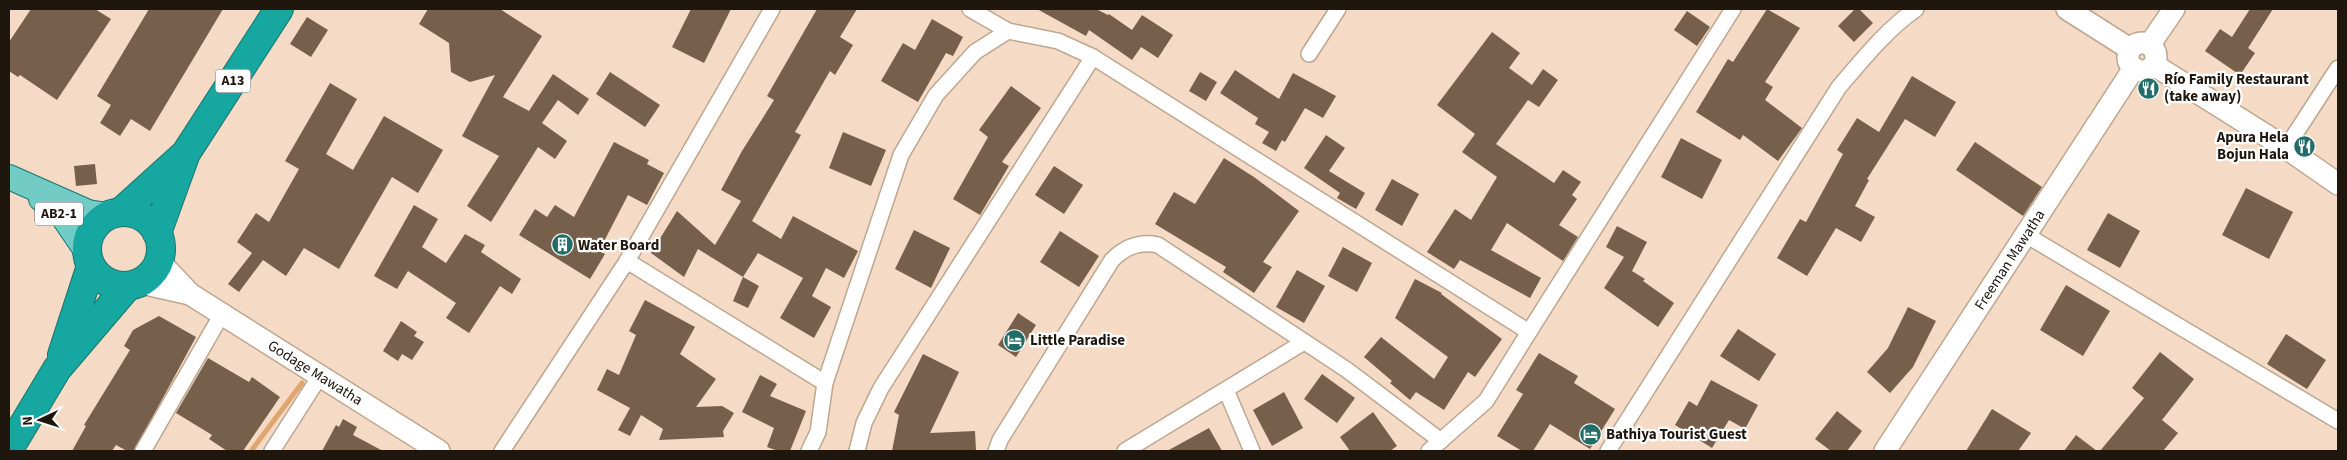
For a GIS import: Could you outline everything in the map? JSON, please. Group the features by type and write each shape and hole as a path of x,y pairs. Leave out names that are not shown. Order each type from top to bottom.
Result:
{"highway":[{"name":"A13","path":"158,233 186,153 279,9"},
{"name":"A13","path":"114,214 186,153"},
{"path":"9,449 57,369 134,285 152,274 160,261 162,247 158,233 143,217 114,214 92,230 89,259 57,369"},
{"path":"89,259 104,281 112,285 134,285"}],"main road":[{"name":"AB2-1","path":"15,180 88,212 114,214"},
{"name":"AB2-1","path":"15,180 63,217 89,259"}],"street":[{"path":"502,451 627,261 772,9"},
{"path":"970,9 1008,32 1058,41 1093,57 1529,332"},
{"path":"1309,54 1338,9"},
{"path":"1429,451 1486,401 1733,9"},
{"path":"1608,451 1839,87 1886,34 1916,9"},
{"path":"2067,9 2286,148 2338,184"},
{"name":"Freeman Mawatha","path":"1885,451 2174,9"},
{"path":"809,451 818,432 825,383 901,156 936,96 975,52 1008,32"},
{"path":"857,451 864,423 881,388 1093,57"},
{"path":"2286,148 2338,68"},
{"path":"2026,235 2338,421"},
{"path":"996,451 1000,440 1112,260 1129,247 1150,243 1158,245 1347,370 1441,441"},
{"name":"Godage Mawatha","path":"160,261 190,294 439,451"},
{"path":"627,261 825,383"},
{"name":"Godage Mawatha","path":"134,285 190,294"},
{"path":"143,451 222,314"},
{"path":"1125,451 1304,342"},
{"path":"272,451 320,376"},
{"path":"1226,390 1252,451"}],"building":[{"path":"31,9 95,9 111,19 57,100 20,75 18,77 9,71 9,42"},
{"path":"149,9 223,9 150,131 131,119 120,136 100,123 111,105 97,96"},
{"path":"428,9 500,9 542,36 503,97 529,111 553,74 589,99 578,115 558,100 542,123 567,141 555,159 538,147 491,222 467,206 499,156 462,136 495,75 470,82 451,72 449,43 419,24"},
{"path":"691,9 731,9 704,63 672,47"},
{"path":"817,9 857,9 840,37 853,45 835,75 830,71 795,132 801,135 752,221 781,239 793,216 858,251 844,278 826,268 812,296 831,307 814,338 780,318 803,278 758,253 743,277 698,249 684,277 651,253 677,211 715,245 741,201 721,190 742,151 774,100 767,96"},
{"path":"1037,9 1096,9 1109,14 1132,30 1142,15 1173,35 1158,58 1141,47 1132,60 1089,30 1086,36"},
{"path":"1767,9 1800,28 1765,82 1773,87 1765,100 1802,128 1778,161 1743,135 1740,140 1696,112 1728,59 1733,62"},
{"path":"1855,9 1859,9 1873,23 1854,42 1838,26"},
{"path":"2250,9 2273,9 2248,48 2255,53 2240,75 2205,51 2220,29 2232,37"},
{"path":"1687,11 1710,27 1697,46 1674,30"},
{"path":"307,17 328,30 311,57 290,44"},
{"path":"932,19 963,37 953,56 946,53 918,102 881,81 903,43 915,50"},
{"path":"1492,32 1520,53 1509,68 1532,85 1543,69 1558,80 1539,107 1528,100 1496,144 1554,183 1563,170 1581,182 1572,195 1577,199 1559,225 1578,237 1563,261 1507,223 1491,250 1541,278 1530,298 1460,260 1454,269 1427,252 1455,209 1471,220 1497,177 1462,152 1475,134 1437,105"},
{"path":"1235,70 1279,99 1293,73 1336,96 1323,118 1305,108 1285,142 1282,140 1276,151 1262,143 1269,132 1255,124 1258,118 1220,93"},
{"path":"610,72 660,105 645,127 596,94"},
{"path":"1200,72 1217,82 1206,101 1189,91"},
{"path":"1912,76 1956,102 1935,137 1905,119 1867,179 1869,180 1855,206 1875,217 1861,242 1836,228 1807,276 1777,258 1800,219 1806,222 1843,154 1837,150 1857,118 1879,132"},
{"path":"330,83 357,99 326,154 353,170 384,116 443,150 418,193 392,177 339,269 304,248 286,276 263,260 239,292 228,284 252,253 237,242 256,213 269,222 299,169 285,161"},
{"path":"1011,86 1041,108 1002,162 1009,166 980,215 953,199 988,137 979,130"},
{"path":"843,132 886,150 871,186 829,168"},
{"path":"1326,135 1345,148 1329,171 1365,193 1356,209 1337,198 1340,193 1304,168"},
{"path":"1681,138 1722,160 1702,199 1661,177"},
{"path":"614,142 649,160 647,164 664,173 647,205 628,195 599,251 605,254 590,279 519,235 535,209 547,217 555,205 574,217"},
{"path":"1975,142 2042,187 2023,216 1956,170"},
{"path":"1224,158 1254,177 1299,211 1263,262 1272,267 1254,293 1223,272 1226,267 1155,224 1174,192 1195,204"},
{"path":"95,164 97,184 76,186 74,166"},
{"path":"1054,166 1083,185 1064,214 1035,195"},
{"path":"1392,179 1419,194 1402,226 1375,210"},
{"path":"2246,188 2293,212 2269,259 2222,235"},
{"path":"414,205 438,219 422,247 446,263 465,234 485,245 481,252 521,279 512,294 500,286 469,333 446,318 456,303 408,271 397,289 374,276"},
{"path":"2108,213 2140,231 2120,268 2087,250"},
{"path":"1617,226 1647,242 1632,271 1645,279 1643,281 1674,303 1658,327 1604,288 1624,257 1606,247"},
{"path":"914,230 950,248 931,288 895,269"},
{"path":"1060,231 1099,256 1079,287 1040,262"},
{"path":"1343,247 1372,263 1357,292 1328,276"},
{"path":"1297,270 1325,286 1304,323 1276,307"},
{"path":"743,277 759,286 748,308 733,301"},
{"path":"1415,279 1442,293 1502,339 1475,377 1468,372 1444,410 1416,392 1410,400 1390,383 1392,381 1364,357 1381,337 1434,379 1448,357 1395,318"},
{"path":"2066,285 2110,311 2083,356 2040,330"},
{"path":"645,300 695,327 680,354 716,379 696,407 722,406 734,413 723,431 724,437 659,440 663,429 641,415 630,436 618,430 630,408 597,390 607,369 619,375 636,335 629,331"},
{"path":"1908,307 1936,321 1913,367 1890,393 1867,372 1888,348"},
{"name":"Little Paradise","path":"1018,313 1036,325 1016,357 998,345"},
{"path":"159,316 196,337 134,451 127,451 116,445 112,451 72,451 86,426 84,425 130,350 124,346 133,330"},
{"path":"401,321 417,332 414,336 424,342 412,360 402,354 398,361 383,351"},
{"path":"1738,329 1776,354 1759,381 1720,356"},
{"path":"2286,334 2326,360 2307,389 2267,364"},
{"path":"2160,352 2194,379 2162,420 2178,433 2163,451 2100,451 2144,398 2132,388"},
{"path":"1539,353 1578,376 1574,383 1615,409 1590,449 1550,424 1533,451 1522,451 1497,436 1523,394 1516,390"},
{"path":"923,354 959,372 930,433 975,431 976,451 892,451 899,415 894,412"},
{"path":"208,358 249,382 252,377 280,397 243,451 227,451 209,439 212,435 176,413"},
{"path":"1322,374 1355,398 1337,423 1304,399"},
{"path":"760,375 777,384 770,396 806,411 790,451 778,451 767,447 774,428 742,412"},
{"path":"1711,380 1758,405 1745,429 1729,420 1712,448 1675,425 1689,401 1697,406"},
{"path":"1284,392 1303,428 1272,446 1253,410"},
{"path":"1992,409 2031,433 2018,451 1966,451"},
{"path":"1837,411 1862,431 1847,451 1831,451 1815,439"},
{"path":"1373,412 1397,446 1390,451 1350,451 1340,437"},
{"path":"343,419 357,427 353,435 383,451 322,451 336,425 339,427"},
{"path":"1209,428 1222,451 1167,451"},
{"path":"2076,435 2097,451 2064,451"}],"waterway":[{"path":"251,451 302,383"}],"place":[{"name":"Río Family Restaurant (take away)","path":"2148,88"},
{"name":"Apura Hela Bojun Hala","path":"2305,146"},
{"name":"Water Board","path":"562,245"},
{"name":"Little Paradise","path":"1014,340"},
{"name":"Bathiya Tourist Guest","path":"1590,434"}]}
